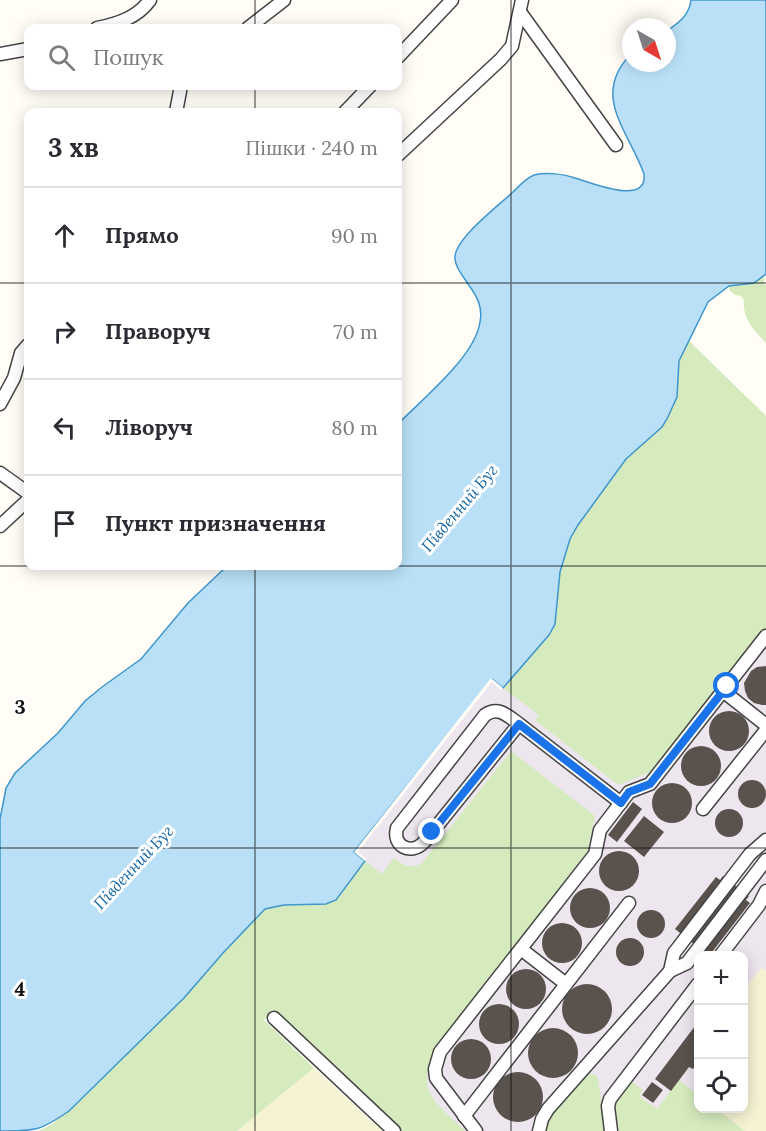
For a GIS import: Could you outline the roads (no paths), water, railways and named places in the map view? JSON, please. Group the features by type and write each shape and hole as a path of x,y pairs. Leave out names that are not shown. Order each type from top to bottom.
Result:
{"street":[{"path":"115,24 144,8 150,0"},
{"path":"253,24 284,0"},
{"path":"402,53 452,0"},
{"path":"521,6 616,145"},
{"path":"402,151 512,46 521,6"},
{"path":"0,54 24,50"},
{"path":"177,108 180,90"},
{"path":"349,108 366,90"},
{"path":"0,404 14,378 24,350"},
{"path":"0,473 24,490"},
{"path":"0,526 24,504"},
{"path":"476,1131 436,1078 436,1060 440,1052 595,854 600,830 629,792 650,784 766,636"},
{"path":"723,691 766,725"},
{"path":"519,724 424,842 411,850 401,846 396,838 397,828 489,712 499,711 519,724 621,803"},
{"path":"703,809 766,730"},
{"path":"670,971 674,953 750,854 766,840"},
{"path":"530,1131 670,971 687,963 766,860"},
{"path":"724,951 759,905 766,891"},
{"path":"464,1116 630,903"},
{"path":"520,949 566,984"},
{"path":"611,1131 608,1106 610,1099 694,990"},
{"path":"274,1018 394,1131"},
{"path":"539,1131 548,1109"}],"water":[{"name":"Південний Буг","path":"691,0 766,0 766,274 754,283 729,286 708,302 679,361 677,397 667,419 662,427 626,459 570,539 560,572 555,624 549,635 503,688 492,679 354,852 365,861 336,900 326,904 284,905 265,909 184,998 69,1111 44,1126 22,1131 0,1131 0,819 6,788 15,773 58,733 85,701 141,659 188,603 223,570 402,570 402,420 458,363 476,335 480,322 481,311 478,302 456,263 457,248 479,222 523,182 534,175 560,175 628,191 637,189 643,184 644,174 616,114 613,99 614,84 622,65 622,72 676,72 676,24 686,14"}]}
